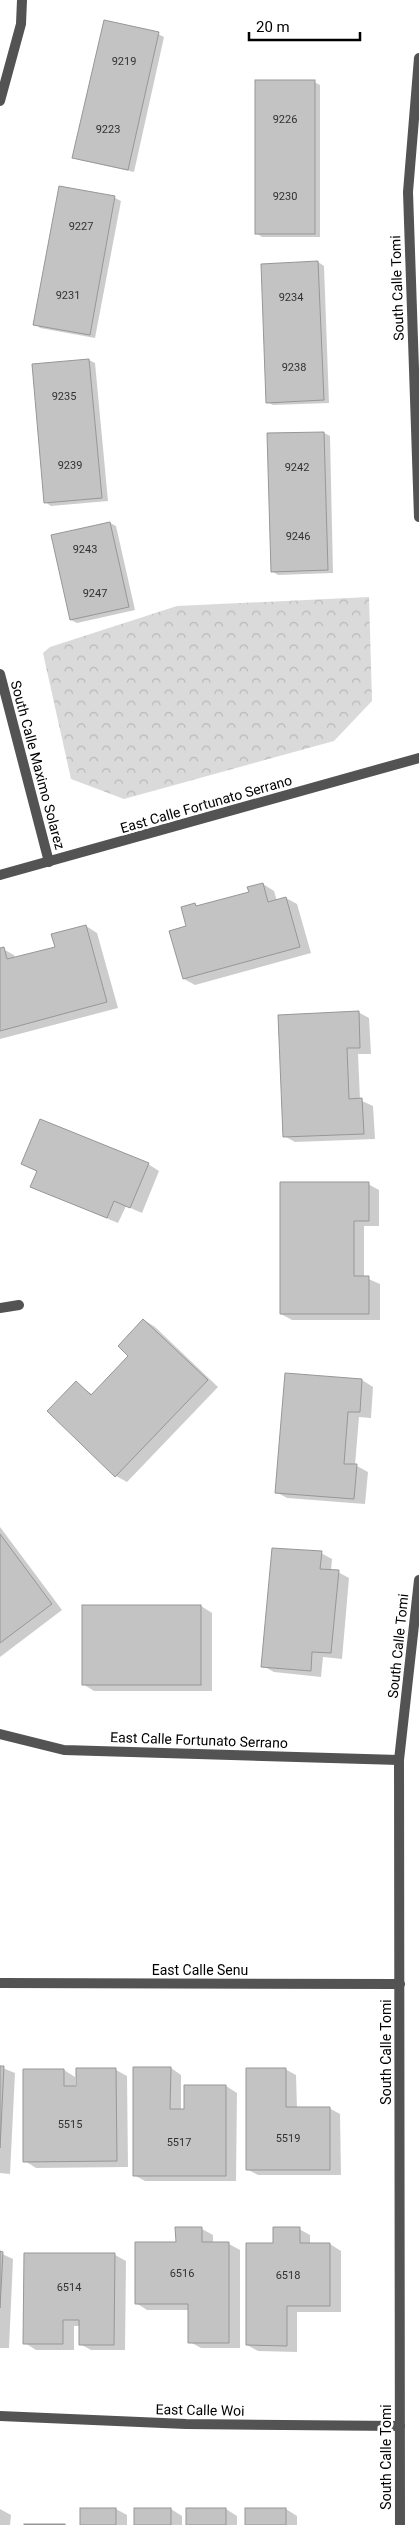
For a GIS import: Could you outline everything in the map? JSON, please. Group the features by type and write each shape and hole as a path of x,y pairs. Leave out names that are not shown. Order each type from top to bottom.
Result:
{"street":[{"path":"0,101 21,24 22,0"},
{"name":"South Calle Tomi","path":"419,58 408,192 419,517"},
{"name":"South Calle Maximo Solarez","path":"0,674 49,862"},
{"name":"East Calle Fortunato Serrano","path":"0,876 419,758"},
{"path":"0,1308 19,1305"},
{"name":"South Calle Tomi","path":"400,2525 399,1760 419,1580"},
{"name":"East Calle Fortunato Serrano","path":"0,1734 64,1750 399,1760"},
{"name":"East Calle Senu","path":"0,1983 400,1984"},
{"name":"East Calle Woi","path":"0,2416 186,2424 400,2426"}],"green space":[{"path":"369,597 372,701 334,741 124,799 71,779 43,653 50,647 177,606"}],"building":[{"path":"104,20 159,32 128,170 72,158"},
{"path":"255,80 315,80 315,234 255,234"},
{"path":"59,186 115,196 90,335 33,325"},
{"path":"318,261 324,400 266,403 261,264"},
{"path":"89,359 102,498 44,503 32,364"},
{"path":"324,432 328,570 271,572 267,433"},
{"path":"110,522 129,607 70,620 51,535"},
{"path":"263,883 268,902 286,897 300,947 183,979 169,931 186,926 181,907 195,903 196,906 249,892 247,887"},
{"path":"86,925 107,1002 0,1031 0,948 4,947 7,959 55,947 51,934"},
{"path":"359,1011 360,1048 347,1048 349,1099 362,1098 364,1134 283,1137 278,1015"},
{"path":"40,1119 149,1163 130,1208 114,1201 107,1218 30,1187 37,1171 21,1164"},
{"path":"280,1182 369,1182 369,1221 354,1221 354,1276 369,1276 369,1314 280,1314"},
{"path":"143,1319 208,1380 115,1477 47,1411 76,1381 91,1395 128,1356 118,1346"},
{"path":"285,1373 362,1379 360,1412 348,1412 344,1464 357,1464 354,1499 275,1493"},
{"path":"0,1534 52,1604 0,1643"},
{"path":"272,1548 322,1551 320,1569 339,1570 331,1653 312,1652 311,1671 261,1667"},
{"path":"82,1605 201,1605 201,1685 82,1685"},
{"path":"0,2066 4,2066 0,2148"},
{"path":"133,2067 171,2067 170,2109 184,2109 184,2085 226,2085 226,2176 133,2176"},
{"path":"76,2068 116,2068 117,2161 23,2162 23,2069 64,2069 64,2086 76,2086"},
{"path":"246,2068 286,2068 286,2107 330,2107 330,2170 246,2170"},
{"path":"175,2227 202,2227 202,2242 229,2242 229,2343 188,2343 188,2304 135,2304 135,2242 176,2242"},
{"path":"273,2227 300,2227 300,2243 330,2243 330,2306 287,2306 287,2346 246,2345 246,2243 273,2243"},
{"path":"0,2251 3,2252 0,2308"},
{"path":"24,2253 115,2253 114,2345 79,2345 79,2320 63,2320 63,2344 23,2344"},
{"path":"80,2508 116,2508 116,2525 80,2525"},
{"path":"134,2508 171,2508 171,2525 134,2525"},
{"path":"186,2508 226,2508 226,2525 186,2525"},
{"path":"245,2508 286,2508 286,2525 245,2525"},
{"path":"65,2524 65,2525 24,2525"}]}
